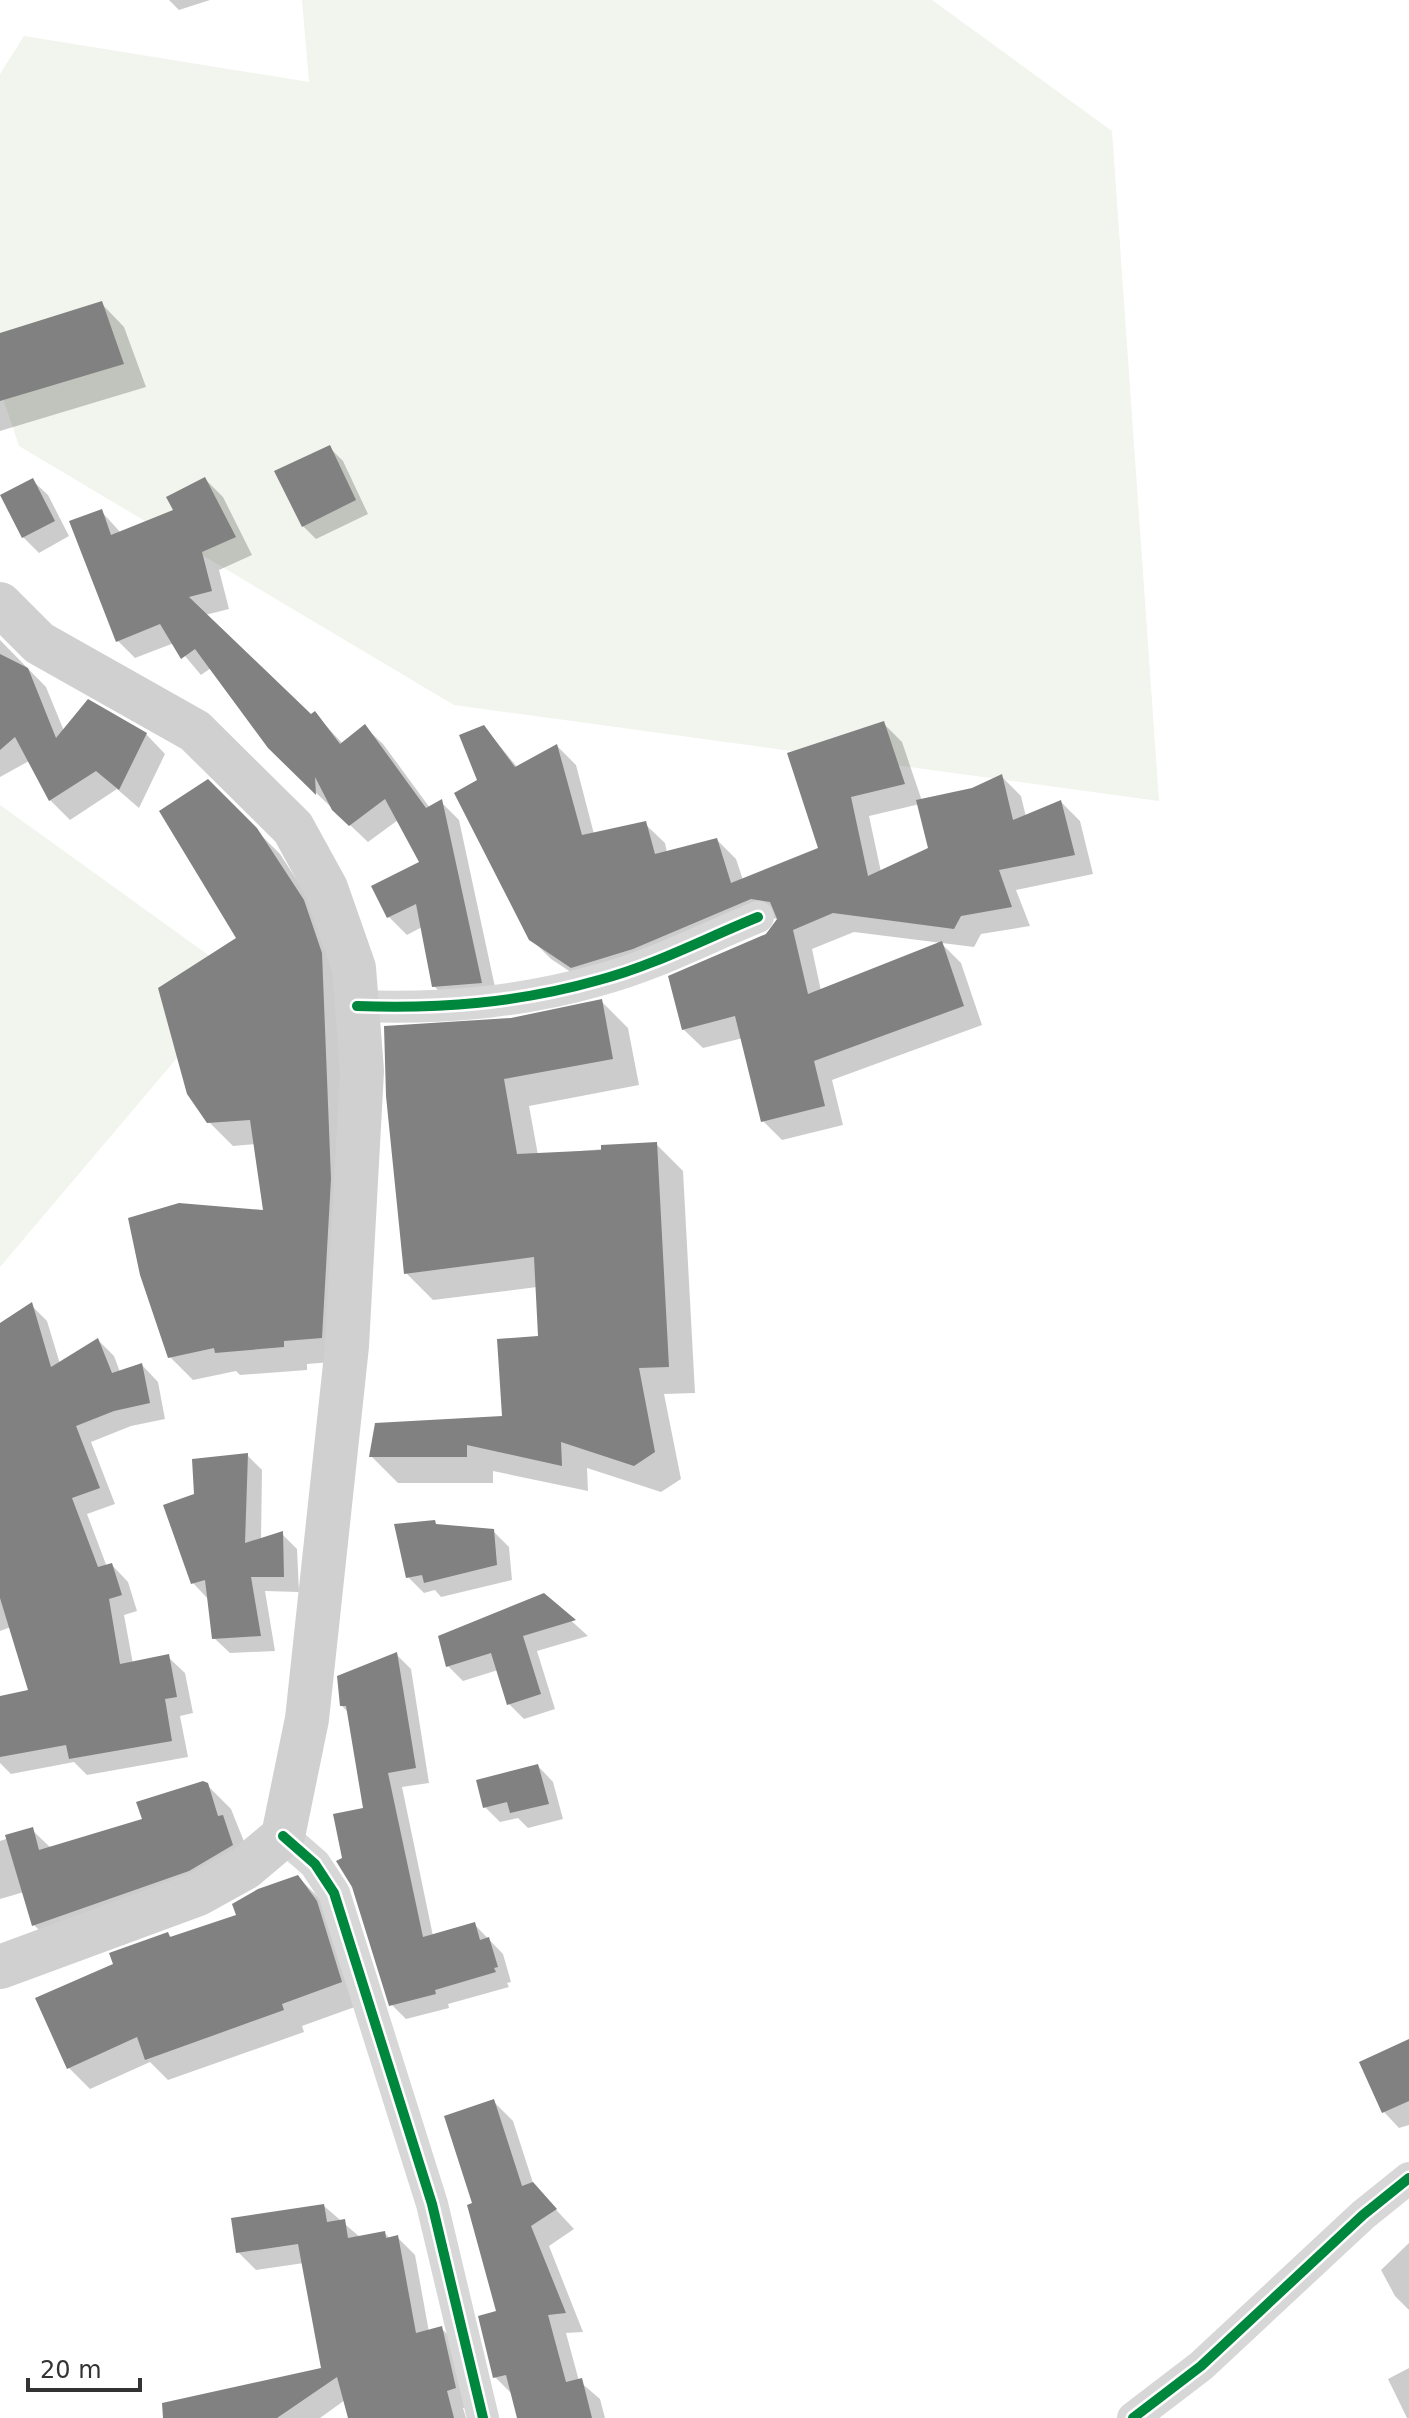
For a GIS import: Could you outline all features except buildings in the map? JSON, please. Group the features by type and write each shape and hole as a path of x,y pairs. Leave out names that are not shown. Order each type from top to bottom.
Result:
{"main road":[{"path":"0,604 39,643 195,731 293,828 326,888 354,968 362,1071 347,1346 307,1719 283,1836 245,1868 198,1894 0,1967"}],"street":[{"path":"357,1006 432,1009 587,983 758,917"},
{"path":"283,1836 315,1864 334,1893 432,2204 483,2418"},
{"path":"1133,2418 1201,2366 1363,2215 1409,2178"}],"shaded area":[{"path":"302,0 932,0 1112,131 1159,801 454,705 19,446 0,389 0,74 24,36 309,82"},
{"path":"0,805 243,980 0,1267"}],"cycle path":[{"path":"357,1006 479,1003 569,988 639,967 758,917"},
{"path":"283,1836 315,1864 334,1893 432,2204 483,2418"},
{"path":"1133,2418 1201,2366 1363,2215 1409,2178"}]}
